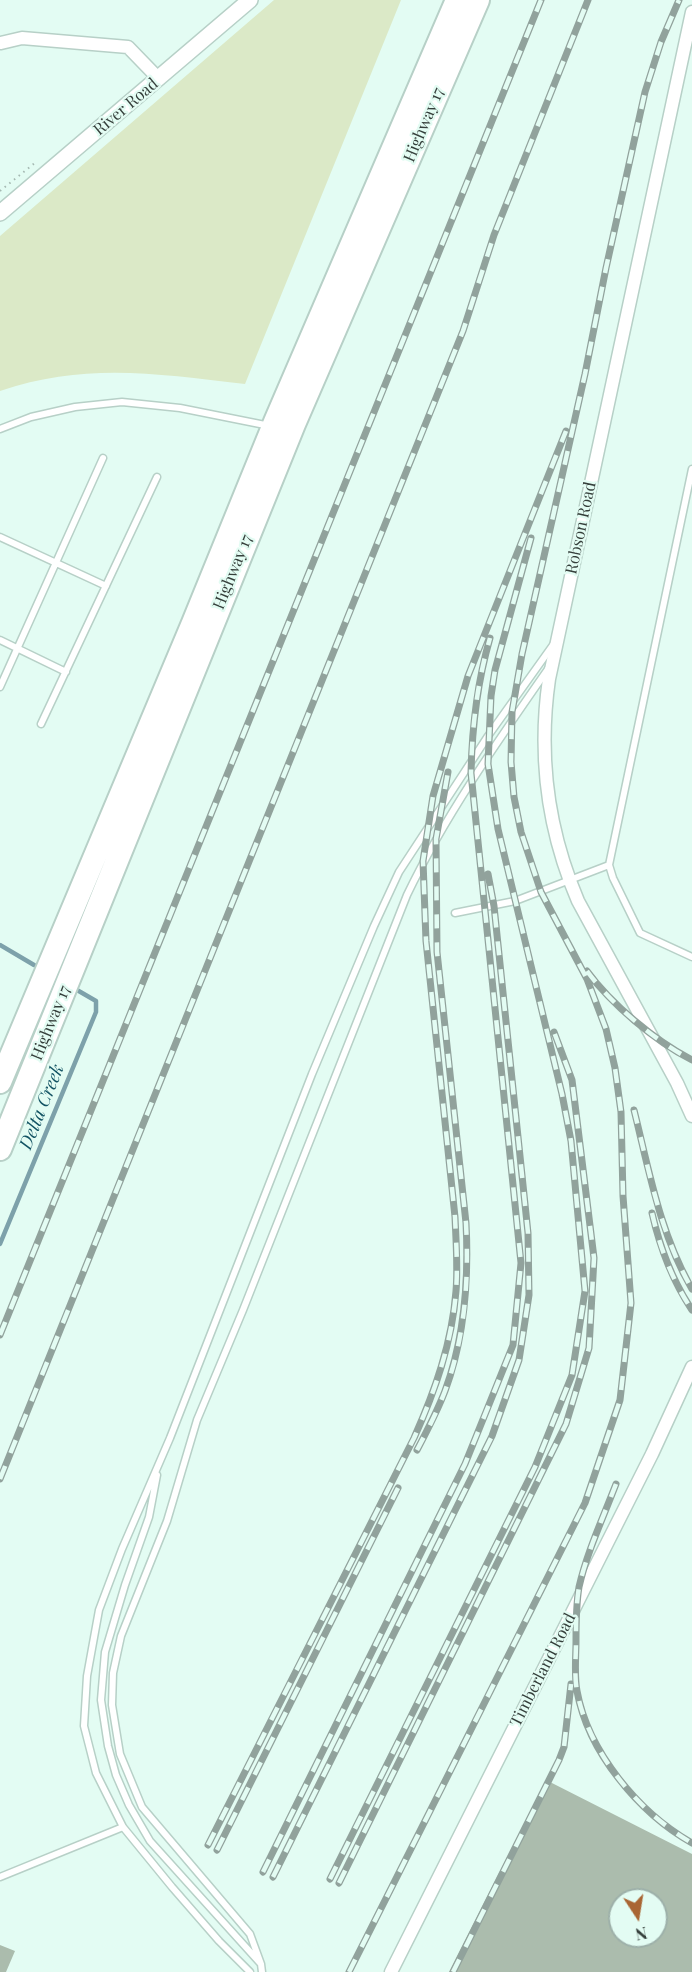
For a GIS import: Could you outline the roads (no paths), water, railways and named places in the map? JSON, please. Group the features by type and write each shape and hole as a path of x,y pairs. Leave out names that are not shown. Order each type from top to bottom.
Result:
{"highway":[{"name":"Highway 17","path":"0,1082 273,427 457,0"},
{"name":"Highway 17","path":"0,1149 294,424 478,0"}],"street":[{"name":"River Road","path":"0,213 250,0"},
{"name":"Robson Road","path":"692,12 689,37 556,640 545,706 543,744 545,778 552,818 568,879 677,1083 692,1116"},
{"path":"2,43 22,38 128,47 159,79"},
{"name":"Timberland Road","path":"391,1972 641,1475 692,1367"}],"lane":[{"path":"0,429 31,417 122,402 180,408 273,427"},
{"path":"0,687 103,459"},
{"path":"692,469 689,494 609,865 640,933 692,957"},
{"path":"41,724 157,477"},
{"path":"0,537 106,586"},
{"path":"0,640 66,672"},
{"path":"250,1972 195,1914 123,1827 96,1773 84,1726 87,1676 99,1610 312,1074 399,872 488,736 556,640"},
{"path":"262,1972 250,1934 142,1808 120,1755 112,1705 113,1673 121,1636 167,1521 197,1420 243,1310 407,895 435,839 512,721 552,665"},
{"path":"455,913 515,901 609,865"},
{"path":"160,1461 149,1517 105,1652 101,1700 108,1746 116,1775 129,1805 150,1841 261,1964"},
{"path":"0,1876 123,1827"}],"waterway":[{"name":"Delta Creek","path":"0,945 34,965"},
{"name":"Delta Creek","path":"0,1244 96,1012 96,1001 77,990"}],"railway":[{"path":"0,1335 541,0"},
{"path":"0,1479 463,331 494,235 588,0"},
{"path":"349,1972 585,1503 620,1400 631,1303 623,1196 621,1112 615,1068 606,1029 587,979 541,892 521,832 514,797 511,762 512,712 522,654 645,92 661,42 679,0"},
{"path":"208,1845 414,1438 429,1403 451,1329 456,1291 455,1217 426,941 423,861 433,796 468,676 566,431"},
{"path":"330,1879 535,1467 572,1375 585,1291 571,1141 562,1094 498,829 488,764 491,696 495,670 531,538"},
{"path":"263,1872 465,1464 513,1345 521,1263 471,773 476,705 490,638"},
{"path":"417,1450 439,1406 452,1371 461,1329 467,1266 466,1223 437,952 436,839 448,772"},
{"path":"273,1877 492,1436 519,1360 529,1295 528,1233 494,906 488,874"},
{"path":"587,971 608,996 635,1021 663,1043 692,1060"},
{"path":"339,1883 566,1424 589,1348 594,1258 572,1080 554,1032"},
{"path":"634,1110 664,1224 692,1289"},
{"path":"652,1213 668,1263 678,1287 692,1310"},
{"path":"616,1484 591,1548 579,1587 575,1672 577,1691 592,1736 619,1779 653,1815 692,1843"},
{"path":"217,1850 398,1488"},
{"path":"453,1972 559,1760 564,1747 571,1684"}]}
